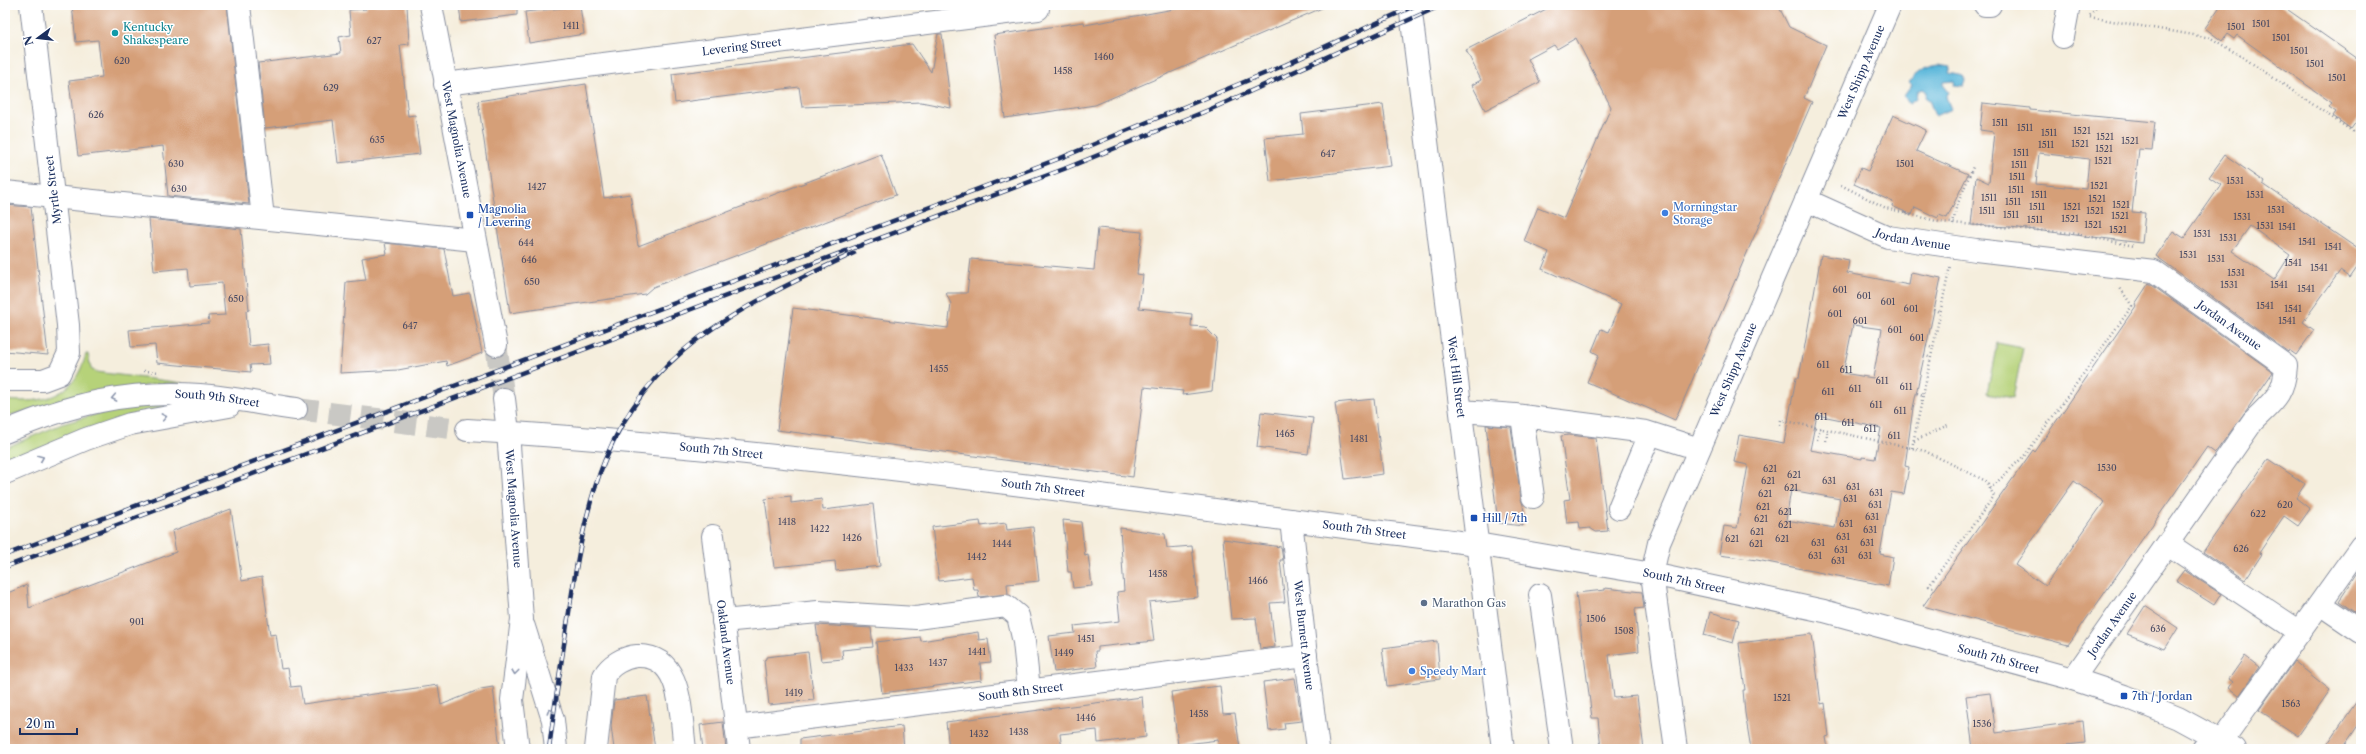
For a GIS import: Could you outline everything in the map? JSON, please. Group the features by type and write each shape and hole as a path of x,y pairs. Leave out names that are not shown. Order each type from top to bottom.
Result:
{"street":[{"name":"Myrtle Street","path":"5,380 43,380 59,374 69,353 68,325 31,5"},
{"path":"239,5 263,218"},
{"name":"West Magnolia Avenue","path":"432,5 445,84 496,345"},
{"name":"West Hill Street","path":"1410,5 1503,749"},
{"name":"West Shipp Avenue","path":"1676,749 1652,574 1659,543 1890,5"},
{"path":"1985,5 1990,5"},
{"path":"2064,37 2069,5"},
{"name":"Levering Street","path":"445,84 1010,9 1038,9"},
{"path":"5,192 475,240"},
{"name":"Jordan Avenue","path":"1806,200 1888,237 1951,247 2154,271 2286,366 2285,384 2277,396 2253,421 2073,679"},
{"name":"South 9th Street","path":"5,432 40,418 87,403 126,395 202,395 250,403"},
{"name":"West Magnolia Avenue","path":"504,399 508,432 522,619 512,700 518,749"},
{"path":"250,403 296,409"},
{"name":"South 9th Street","path":"5,473 86,439 130,424 189,412 250,403"},
{"path":"1461,411 1522,416 1650,434 1699,449"},
{"path":"1522,416 1533,497"},
{"name":"South 7th Street","path":"467,430 702,448 931,472 1477,544 1652,574 1824,612 2073,679 2124,696 2178,718 2220,747"},
{"path":"1619,508 1650,434"},
{"name":"West Burnett Avenue","path":"1291,520 1318,749"},
{"name":"Oakland Avenue","path":"713,536 739,749"},
{"path":"2168,544 2300,632"},
{"path":"2220,747 2361,546"},
{"path":"1540,595 1562,749"},
{"path":"2320,604 2361,632"},
{"path":"723,621 818,612 916,618 1006,606 1018,616 1024,642 1029,690"},
{"name":"West Magnolia Avenue","path":"522,619 553,720 556,749"},
{"path":"596,749 604,676 608,668 633,656 646,656 658,659 667,667 676,682 685,749"},
{"name":"South 8th Street","path":"736,727 1306,656"}],"path":[{"path":"2098,5 2090,17 2211,38 2244,58 2361,137"},
{"path":"1912,448 1950,261 1956,208 1973,167"},
{"path":"1990,489 2026,454 2132,306 2114,280 2112,266 2114,242"},
{"path":"1933,310 1940,312"},
{"path":"1926,346 1933,348"},
{"path":"1924,355 1930,358"},
{"path":"144,371 160,372"},
{"path":"1917,393 1923,396"},
{"path":"1780,425 1781,420 1925,451 1986,481 1994,496 1929,586 1934,588"},
{"path":"1913,441 1948,425"},
{"path":"1817,440 1820,428"},
{"path":"1826,441 1828,430"}],"green space":[{"path":"1997,343 2023,348 2013,398 1987,393"},
{"path":"86,354 88,354 91,369 96,372 183,383 153,384 5,416 5,400 33,401 45,399 66,389 74,380 81,368"},
{"path":"187,402 5,463 5,448 62,424 115,409"}],"water":[{"path":"1939,65 1951,67 1949,73 1964,76 1966,81 1964,86 1954,85 1953,81 1944,82 1944,86 1949,92 1946,97 1951,109 1935,116 1929,100 1925,97 1926,92 1922,89 1917,91 1916,99 1909,104 1904,96 1912,85 1909,82 1916,75 1926,68"}],"building":[{"path":"72,5 227,5 249,204 168,196 163,146 78,156 69,81 102,77 98,40 76,42"},
{"path":"407,5 409,44 400,45 408,116 415,115 420,154 338,163 333,120 265,128 258,63 341,53 339,37 351,35 349,10 366,9 366,6"},
{"path":"459,5 517,5 517,15 461,22"},
{"path":"1180,5 1329,5 1095,105 1005,118 994,35 1084,22 1085,25 1180,8"},
{"name":"Morningstar Storage","path":"1554,5 1778,5 1789,27 1826,45 1804,98 1812,102 1675,420 1587,382 1599,355 1592,351 1601,329 1609,332 1621,304 1542,269 1549,252 1524,241 1538,207 1564,218 1611,107 1576,38 1557,49 1554,45 1528,59 1540,82 1485,110 1472,85 1481,80 1466,50"},
{"path":"2221,5 2281,5 2361,61 2361,115 2351,129 2333,116 2336,112 2329,107 2332,103 2237,35 2234,39 2227,34 2222,41 2205,28"},
{"path":"580,6 584,34 529,43 525,12"},
{"path":"938,34 942,34 951,108 921,102 802,107 799,87 675,103 672,74 912,44 931,72"},
{"path":"586,84 604,198 630,194 638,246 881,154 896,195 653,287 645,294 510,313 478,101"},
{"path":"1983,103 2030,108 2030,110 2155,122 2152,150 2139,149 2132,212 2145,213 2142,243 2010,227 1971,225 1976,177 1989,183 1994,132 1980,130","holes":["2039,153 2089,159 2086,189 2036,184"]},
{"path":"1383,104 1391,166 1270,181 1265,138 1303,134 1301,114"},
{"path":"1893,115 1926,130 1916,151 1968,174 1947,218 1939,215 1938,218 1915,207 1912,215 1892,206 1893,202 1854,184 1861,168 1868,171"},
{"path":"2225,155 2264,182 2263,184 2361,251 2361,262 2350,278 2340,271 2303,322 2314,330 2296,355 2289,350 2288,352 2156,256 2173,231 2184,238 2221,185 2209,177","holes":["2250,226 2290,255 2274,280 2232,251"]},
{"path":"5,205 31,207 48,355 5,351"},
{"path":"149,219 241,229 249,310 246,311 249,346 268,344 270,364 250,365 251,372 157,363 155,345 131,347 129,330 209,323 208,316 225,315 222,283 190,286 188,268 154,271"},
{"path":"1098,228 1142,232 1137,274 1143,275 1139,308 1192,314 1191,326 1205,327 1217,339 1212,391 1182,395 1183,391 1144,387 1133,477 777,430 793,308 948,328 951,304 946,293 967,293 971,259 1094,270"},
{"path":"385,243 444,249 453,296 470,293 482,353 447,366 446,361 398,370 340,373 346,282 366,280 362,258 387,254"},
{"path":"1821,255 1849,260 1847,273 1909,285 1911,272 1941,278 1913,408 1905,466 1909,467 1904,494 1891,492 1887,513 1880,554 1893,557 1888,586 1757,560 1719,555 1724,526 1737,528 1748,465 1734,462 1739,435 1784,443 1796,378 1799,378","holes":["1853,325 1882,329 1873,378 1843,373","1817,415 1881,428 1875,459 1862,457 1862,459 1810,450","1791,490 1840,499 1835,528 1786,520"]},
{"path":"2149,283 2273,372 2215,453 2207,447 2068,645 1923,606 2033,450 2035,452 2136,306 2135,304","holes":["2074,481 2104,502 2045,586 2015,565"]},
{"path":"1374,399 1383,474 1345,479 1335,403"},
{"path":"1261,412 1313,418 1308,454 1257,447"},
{"path":"1486,425 1511,427 1525,520 1522,521 1523,526 1498,523"},
{"path":"1569,435 1596,438 1608,531 1596,532 1590,528 1580,529 1579,522 1567,523 1564,500 1570,499 1561,436"},
{"path":"2268,459 2305,484 2296,498 2310,509 2298,526 2284,516 2259,553 2262,554 2245,580 2203,552"},
{"path":"791,496 791,503 822,499 823,510 873,504 880,566 836,571 835,561 774,567 765,499"},
{"path":"231,509 242,581 262,577 270,635 276,634 281,669 288,668 291,687 300,686 303,704 438,685 441,705 481,689 493,687 500,749 5,749 5,594 27,585 29,608 176,552 172,531"},
{"path":"1063,520 1081,522 1085,556 1088,555 1092,586 1073,588 1071,572 1068,572"},
{"path":"980,521 981,526 1006,523 1007,530 1033,527 1039,581 1007,584 1008,594 979,597 978,590 974,590 972,577 939,581 932,527"},
{"path":"1120,528 1165,534 1167,548 1192,546 1198,597 1149,602 1154,641 1098,647 1098,651 1095,651 1097,667 1054,672 1049,636 1075,633 1074,626 1120,621 1117,592 1124,591"},
{"path":"1223,539 1281,547 1283,560 1280,560 1285,602 1270,603 1275,647 1260,649 1256,618 1231,619"},
{"path":"2361,568 2361,617 2339,601"},
{"path":"2184,570 2221,594 2214,605 2176,581"},
{"path":"1605,588 1642,592 1644,608 1635,609 1639,651 1609,655 1614,698 1637,696 1644,749 1601,749 1598,718 1592,718 1576,593 1605,590"},
{"path":"2145,606 2178,628 2165,649 2127,634"},
{"path":"1710,612 1739,620 1733,643 1704,635"},
{"path":"816,625 871,628 873,647 842,650 843,659 821,661"},
{"path":"978,632 979,640 988,639 991,662 980,663 982,680 882,693 876,642 920,637 921,641"},
{"path":"1812,634 1821,704 1825,703 1829,736 1826,737 1828,749 1751,749 1745,713 1743,690 1745,690 1739,643"},
{"name":"Speedy Mart","path":"1437,641 1440,679 1387,686 1382,648"},
{"path":"808,652 814,700 769,705 764,660 766,657"},
{"path":"2245,656 2259,667 2239,696 2229,688 2233,682 2229,679"},
{"path":"2294,661 2330,690 2298,736 2259,710"},
{"path":"1295,678 1302,721 1284,723 1285,729 1269,731 1263,682"},
{"path":"1220,686 1223,714 1235,713 1240,749 1219,749 1218,740 1178,745 1171,692"},
{"path":"1990,693 1996,733 2083,721 2085,743 2031,749 2013,749 2013,747 1973,749 1966,696"},
{"path":"2361,695 2361,721 2342,749 2324,749"},
{"path":"647,696 655,749 614,749 611,726 614,700"},
{"path":"1142,697 1146,737 1098,743 1097,730 1060,734 1062,749 949,749 946,722"},
{"path":"723,722 726,749 703,749 700,725"},
{"path":"902,726 904,749 800,749 800,739"}],"tunnel":[{"path":"496,345 504,399"},
{"path":"296,409 467,430"}],"railway":[{"path":"5,555 1063,157 1285,65 1416,5"},
{"path":"5,567 1064,169 1211,109 1442,5"},
{"path":"549,749 569,612 583,532 605,460 621,427 641,396 667,366 699,338 717,325 755,302 854,253"}],"place":[{"name":"Kentucky Shakespeare","path":"115,33"},
{"name":"Morningstar Storage","path":"1665,213"},
{"name":"Magnolia / Levering","path":"470,215"},
{"name":"Hill / 7th","path":"1474,518"},
{"name":"Marathon Gas","path":"1424,603"},
{"name":"Speedy Mart","path":"1412,671"},
{"name":"7th / Jordan","path":"2124,696"}]}
